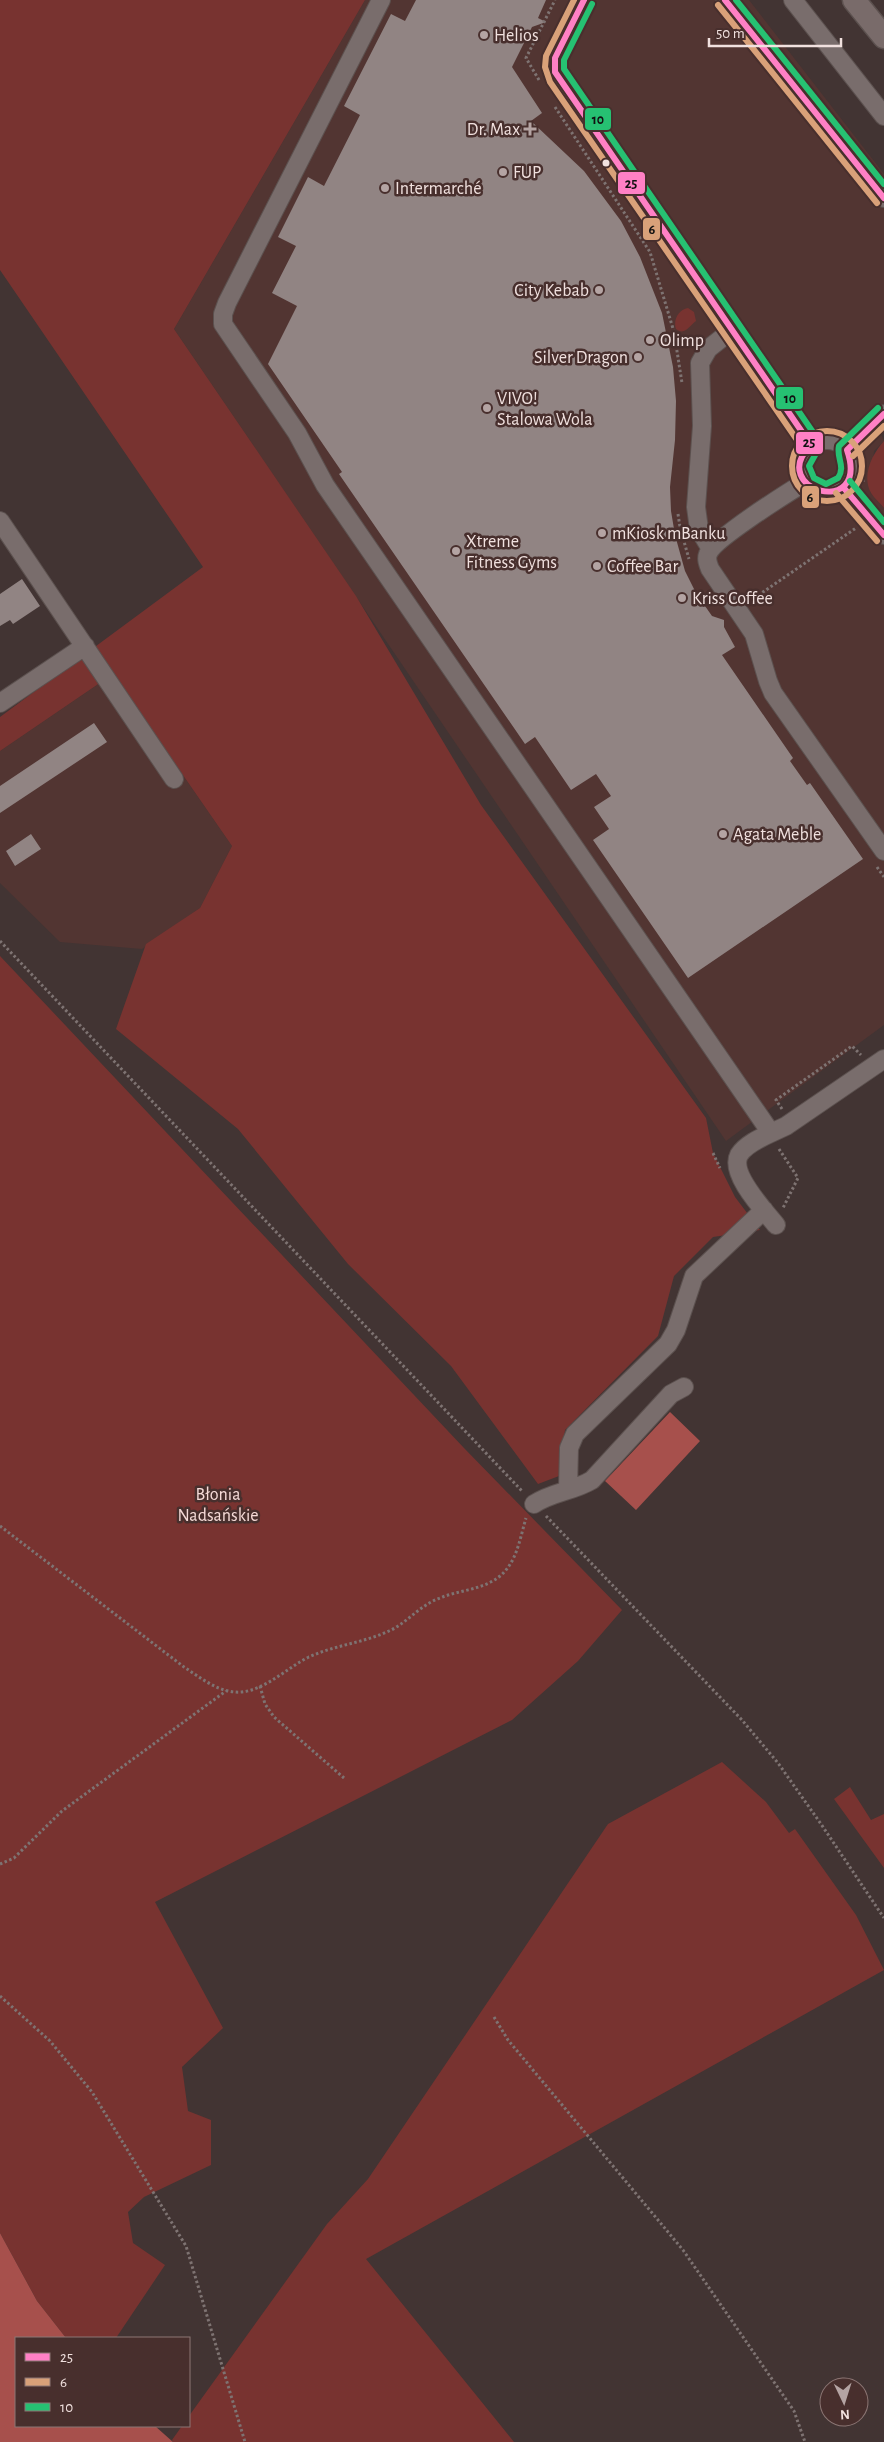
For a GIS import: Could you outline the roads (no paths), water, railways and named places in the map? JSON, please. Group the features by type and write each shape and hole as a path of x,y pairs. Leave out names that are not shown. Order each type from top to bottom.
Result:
{"main road":[{"path":"854,0 884,37"}],"street":[{"path":"382,0 227,303 223,314 223,324 297,433 325,485 770,1133"},
{"path":"584,0 555,58 555,72 811,445"},
{"path":"724,0 884,198"},
{"path":"793,0 884,116"},
{"path":"711,548 699,529 696,507 702,426 700,363 708,349 732,330"},
{"path":"847,450 884,414"},
{"path":"830,440 840,444 847,450 853,465 852,474 843,487 832,492 820,492 805,482 800,469 801,462 806,450 811,445 820,441 830,440"},
{"path":"805,482 711,548 707,562 754,634 768,681 774,693 884,851"},
{"path":"843,487 884,535"},
{"path":"0,521 174,779"},
{"path":"0,703 85,646"},
{"path":"776,1225 744,1182 738,1164 739,1156 747,1147 786,1126 884,1059"},
{"path":"568,1489 569,1448 575,1434 668,1344 676,1330 694,1276 764,1210"},
{"path":"534,1504 550,1495 592,1480 670,1394 684,1387"}],"place":[{"name":"Helios","path":"484,35"},
{"name":"Dr. Max","path":"530,129"},
{"name":"FUP","path":"503,172"},
{"name":"Intermarché","path":"385,188"},
{"name":"City Kebab","path":"599,290"},
{"name":"Olimp","path":"650,340"},
{"name":"Silver Dragon","path":"638,357"},
{"name":"VIVO! Stalowa Wola","path":"487,408"},
{"name":"mKiosk mBanku","path":"602,533"},
{"name":"Xtreme Fitness Gyms","path":"456,551"},
{"name":"Coffee Bar","path":"597,566"},
{"name":"Kriss Coffee","path":"682,598"},
{"name":"Agata Meble","path":"723,834"}],"park label":[{"name":"Błonia Nadsańskie","path":"218,1504"}]}
